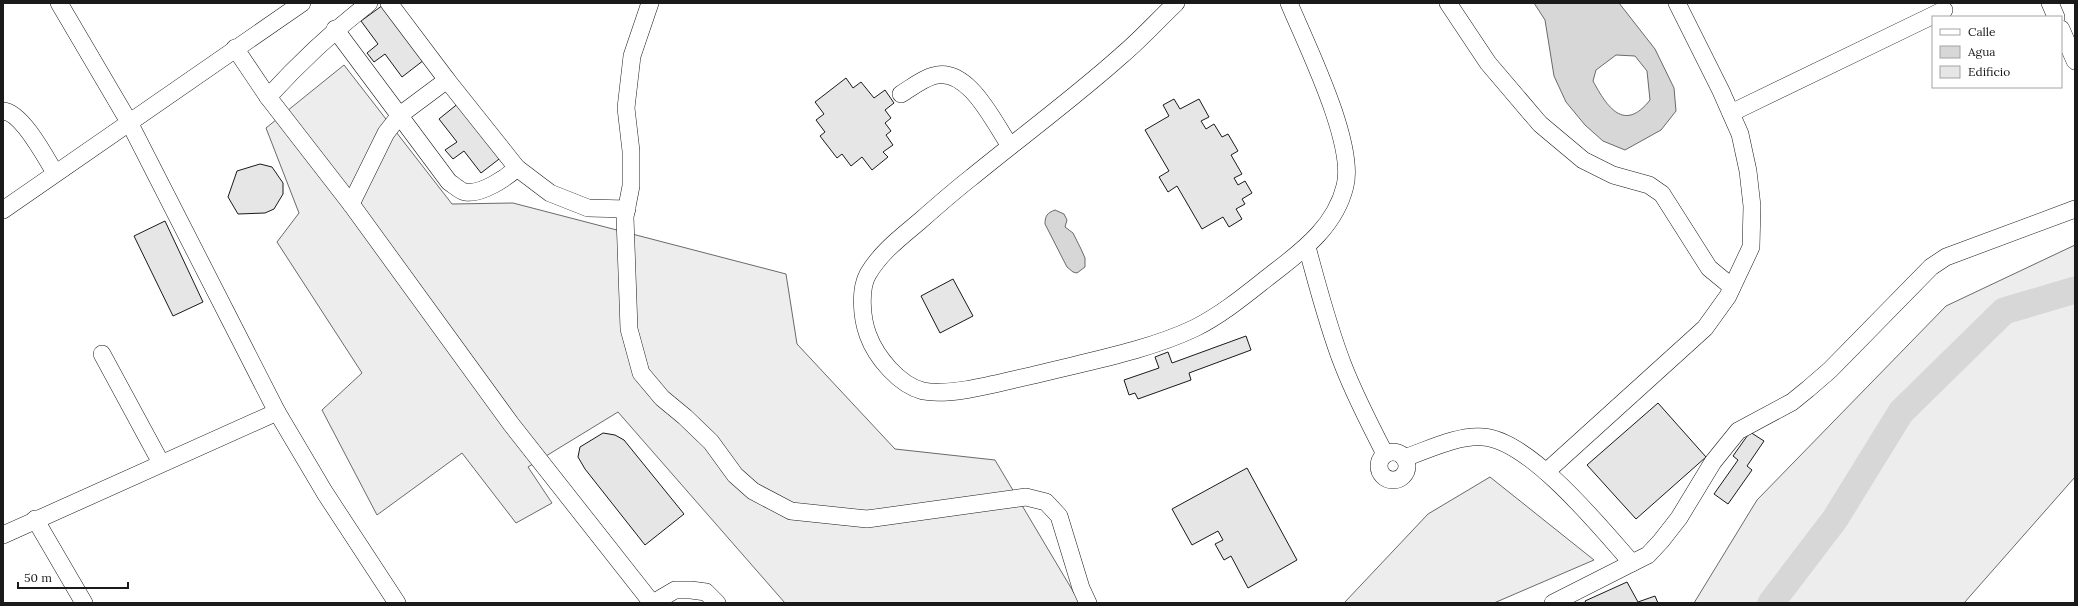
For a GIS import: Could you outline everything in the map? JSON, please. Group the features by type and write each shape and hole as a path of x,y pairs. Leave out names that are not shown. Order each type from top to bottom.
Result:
{"street":[{"path":"59,3 128,122 277,412 325,493 397,603"},
{"path":"3,210 128,122 302,3"},
{"path":"268,97 303,59 335,29 369,3"},
{"path":"389,3 447,80 517,168 550,193 588,208 627,209"},
{"path":"650,3 632,56 626,108 631,151 631,186 625,217 628,329 641,373 662,398 685,417 711,442 735,475 753,491 791,510 867,519 1026,497 1046,502 1059,516 1081,588 1088,603"},
{"path":"1176,3 1123,55 1010,146 884,252 866,277 863,298 865,327 872,346 887,368 906,382 922,391 953,391 1013,379 1138,349 1194,328 1228,308 1307,247 1320,234 1328,222 1336,209 1346,184 1345,151 1329,97 1289,3"},
{"path":"1448,3 1488,63 1540,124 1583,160 1614,175 1649,185 1662,194 1709,268 1732,287"},
{"path":"1546,472 1705,328 1728,296 1751,248 1752,206 1748,171 1740,134 1677,3"},
{"path":"2050,3 2056,16"},
{"path":"1731,113 1944,10"},
{"path":"335,29 449,182 464,192 480,191 506,178 517,168"},
{"path":"2062,31 2075,60"},
{"path":"235,48 268,97 351,204 511,424 652,603 675,590 706,592 717,603"},
{"path":"901,94 934,76 952,75 970,87 1010,146"},
{"path":"351,204 386,134 400,115 447,80"},
{"path":"3,111 8,111 26,127 55,173"},
{"path":"1553,603 1648,555 1680,518 1713,462 1738,431 1792,402 1808,389 1830,370 1931,267 1946,257 2075,209"},
{"path":"1307,247 1342,364 1355,395 1385,454"},
{"path":"102,354 161,464"},
{"path":"3,535 35,519 277,412"},
{"path":"1404,458 1466,437 1484,437 1516,450 1546,472 1596,522 1632,562"},
{"path":"1393,452 1404,458 1407,466 1406,470 1400,477 1392,479 1385,476 1380,469 1380,461 1385,454 1393,452"},
{"path":"35,519 84,603"}],"shaded area":[{"path":"344,65 452,204 513,203 786,274 797,344 895,449 995,460 1080,603 785,603 618,412 528,467 552,503 516,523 462,453 377,515 322,410 362,373 277,242 299,213 266,128"},
{"path":"2075,245 2075,477 1964,603 1694,603 1757,500 1946,306"},
{"path":"1490,477 1594,560 1494,603 1344,603 1428,514"}],"water":[{"path":"1534,3 1619,3 1655,49 1674,88 1676,111 1661,130 1625,150 1603,141 1585,125 1566,102 1554,76 1545,20","holes":["1616,55 1635,56 1647,71 1650,100 1641,110 1632,115 1624,115 1617,113 1610,107 1598,91 1593,81 1596,70"]},
{"path":"1055,210 1064,214 1067,220 1065,227 1073,233 1085,258 1085,267 1077,273 1073,272 1067,267 1045,224 1047,215"}],"building":[{"path":"383,5 424,60 402,77 385,54 374,62 367,53 378,44 361,21"},
{"path":"846,78 853,88 861,82 874,98 885,90 894,103 885,110 891,118 885,123 891,131 886,135 893,145 883,152 888,157 872,170 862,157 851,166 842,154 837,158 820,136 825,132 816,120 824,114 815,102"},
{"path":"1174,99 1180,109 1199,99 1209,117 1201,121 1206,129 1214,124 1222,137 1228,134 1238,151 1231,155 1242,174 1234,178 1238,185 1245,181 1252,193 1242,199 1245,204 1236,209 1242,219 1229,227 1223,217 1202,229 1177,186 1168,192 1159,177 1169,171 1145,130 1169,116 1163,105"},
{"path":"460,102 503,156 481,173 464,151 453,159 445,150 457,142 439,119"},
{"path":"260,164 272,167 283,183 283,194 274,209 265,213 238,214 228,197 237,171"},
{"path":"165,221 203,302 173,316 134,236"},
{"path":"953,279 973,316 940,333 921,296"},
{"path":"1246,336 1251,350 1189,373 1191,380 1138,399 1135,393 1129,395 1124,380 1159,368 1155,357 1168,352 1172,363"},
{"path":"1658,403 1706,457 1636,519 1587,465"},
{"path":"1750,432 1764,441 1747,466 1752,470 1728,504 1714,494 1738,460 1733,456"},
{"path":"603,433 615,435 624,440 684,514 645,545 585,469 578,457 580,447"},
{"path":"1247,468 1297,560 1248,588 1231,556 1224,560 1215,544 1223,540 1218,531 1192,545 1172,509"},
{"path":"1627,582 1638,602 1655,596 1658,603 1586,603 1585,601"}],"waterway":[{"path":"1771,603 1835,519 1901,412 2004,311 2075,290"}]}
